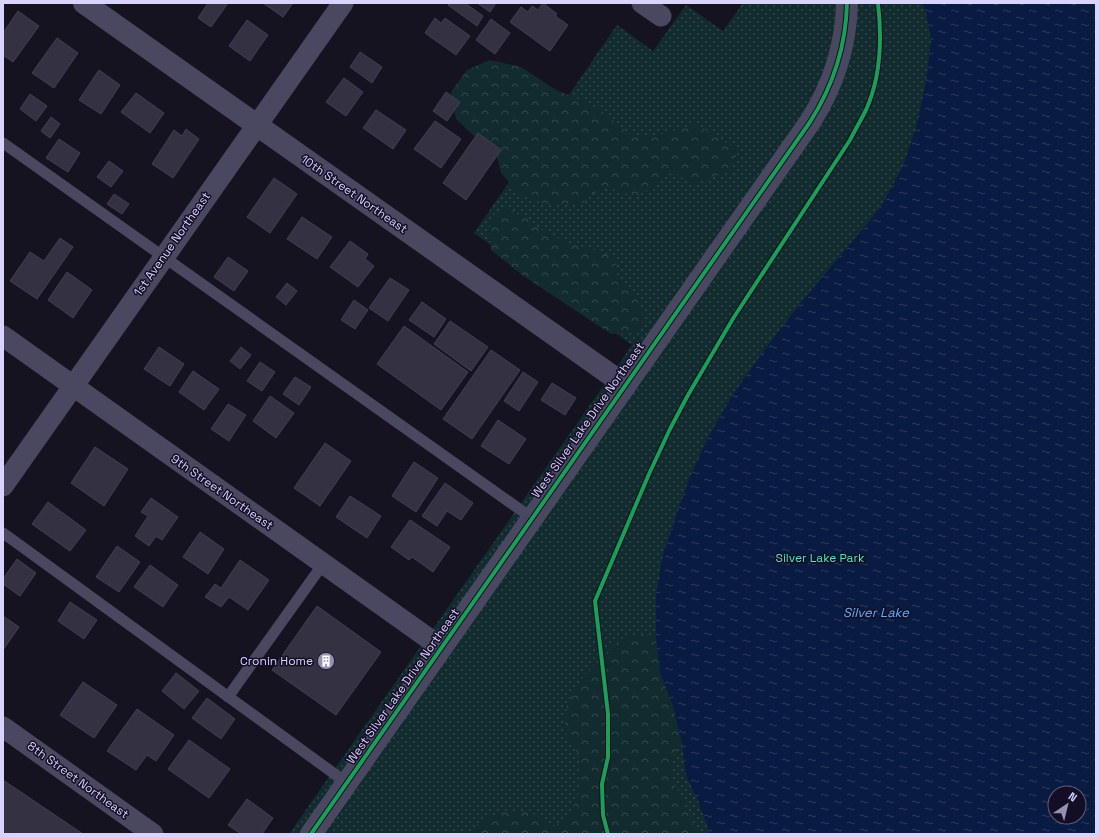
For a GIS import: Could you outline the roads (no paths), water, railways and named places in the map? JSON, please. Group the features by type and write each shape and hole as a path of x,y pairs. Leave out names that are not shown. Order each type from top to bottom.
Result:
{"street":[{"name":"10th Street Northeast","path":"84,3 625,385"},
{"name":"1st Avenue Northeast","path":"3,486 342,3"},
{"path":"642,3 661,16"},
{"name":"West Silver Lake Drive Northeast","path":"311,834 816,112 835,71 842,50 847,3"},
{"name":"9th Street Northeast","path":"3,336 442,648"},
{"name":"8th Street Northeast","path":"3,727 153,834"}],"lane":[{"path":"3,143 532,518"},
{"path":"3,534 347,783"},
{"path":"228,697 324,564"}],"water":[{"name":"Silver Lake","path":"922,3 1096,3 1096,834 710,834 699,803 686,775 682,743 673,706 660,672 656,638 656,595 663,554 689,479 708,437 734,393 765,349 803,300 876,213 903,166 917,124 926,82 931,39 925,9"}],"place":[{"name":"Cronin Home","path":"326,661"}],"park label":[{"name":"Silver Lake Park","path":"820,558"}]}
